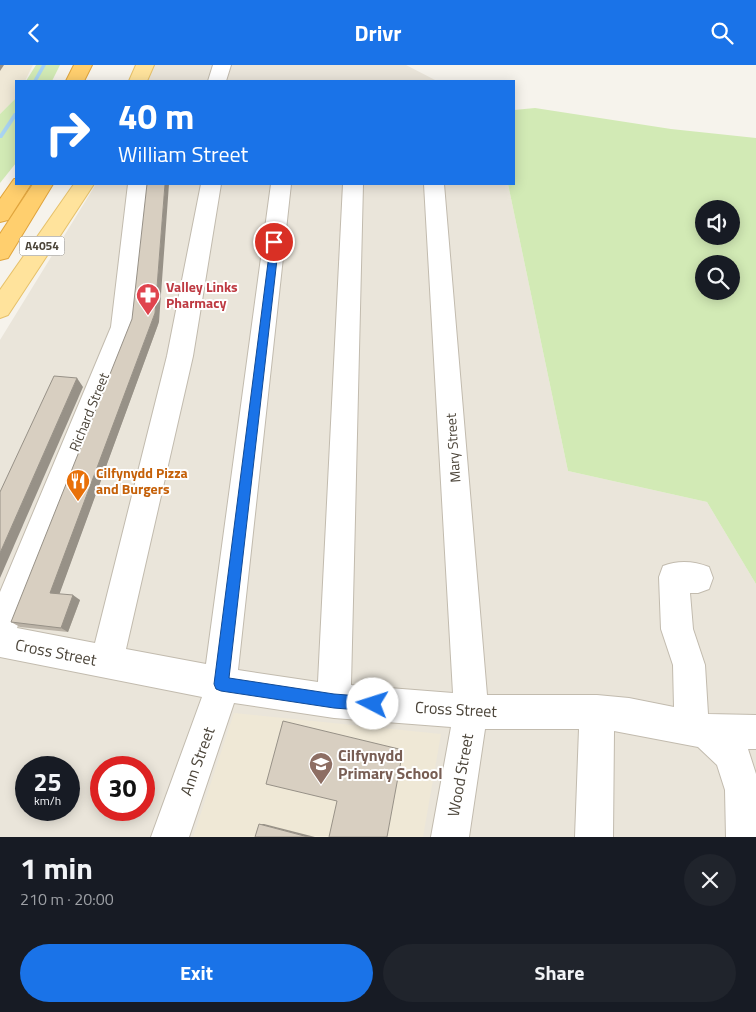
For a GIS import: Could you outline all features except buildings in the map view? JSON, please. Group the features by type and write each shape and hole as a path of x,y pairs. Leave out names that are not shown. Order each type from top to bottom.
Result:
{"highway":[{"path":"76,80 83,65"},
{"path":"0,215 20,185"},
{"path":"0,252 42,185"}],"main road":[{"path":"138,80 144,65"},
{"name":"A4054","path":"0,309 83,185"}],"street":[{"path":"217,80 222,65"},
{"name":"Richard Street","path":"0,630 123,327 138,185"},
{"path":"106,661 180,356 212,185"},
{"name":"Ann Street","path":"170,837 218,701 221,684 281,185"},
{"path":"334,701 353,185"},
{"name":"Mary Street","path":"434,185 471,712"},
{"path":"698,578 674,577 677,629 689,665 692,728 732,754 743,790 745,837"},
{"name":"Cross Street","path":"0,641 221,684 334,701 471,712 597,712 629,715 692,728 756,732"},
{"name":"Wood Street","path":"450,837 471,712"},
{"path":"594,837 597,712"}],"shaded area":[{"path":"0,65 33,65 26,80 15,80 15,99 0,114"},
{"path":"154,65 406,65 435,80 147,80"},
{"path":"95,185 508,185 568,471 707,502 756,584 756,837 0,837 0,340"},
{"name":"Cilfynydd Primary School","path":"234,713 441,734 423,837 193,837"}],"green space":[{"path":"36,65 60,65 52,80 27,80"},
{"path":"15,99 15,164 0,183 0,114"},
{"path":"535,108 671,129 756,138 756,584 707,502 568,471 508,185 515,185 515,110"}],"waterway":[{"path":"36,80 44,65"},
{"path":"0,137 15,115"}],"place":[{"name":"Valley Links Pharmacy","path":"148,316"},
{"name":"Cilfynydd Pizza and Burgers","path":"78,502"},
{"name":"Cilfynydd Primary School","path":"321,785"}],"route":[{"path":"274,242 221,684 334,701 373,704"}]}
